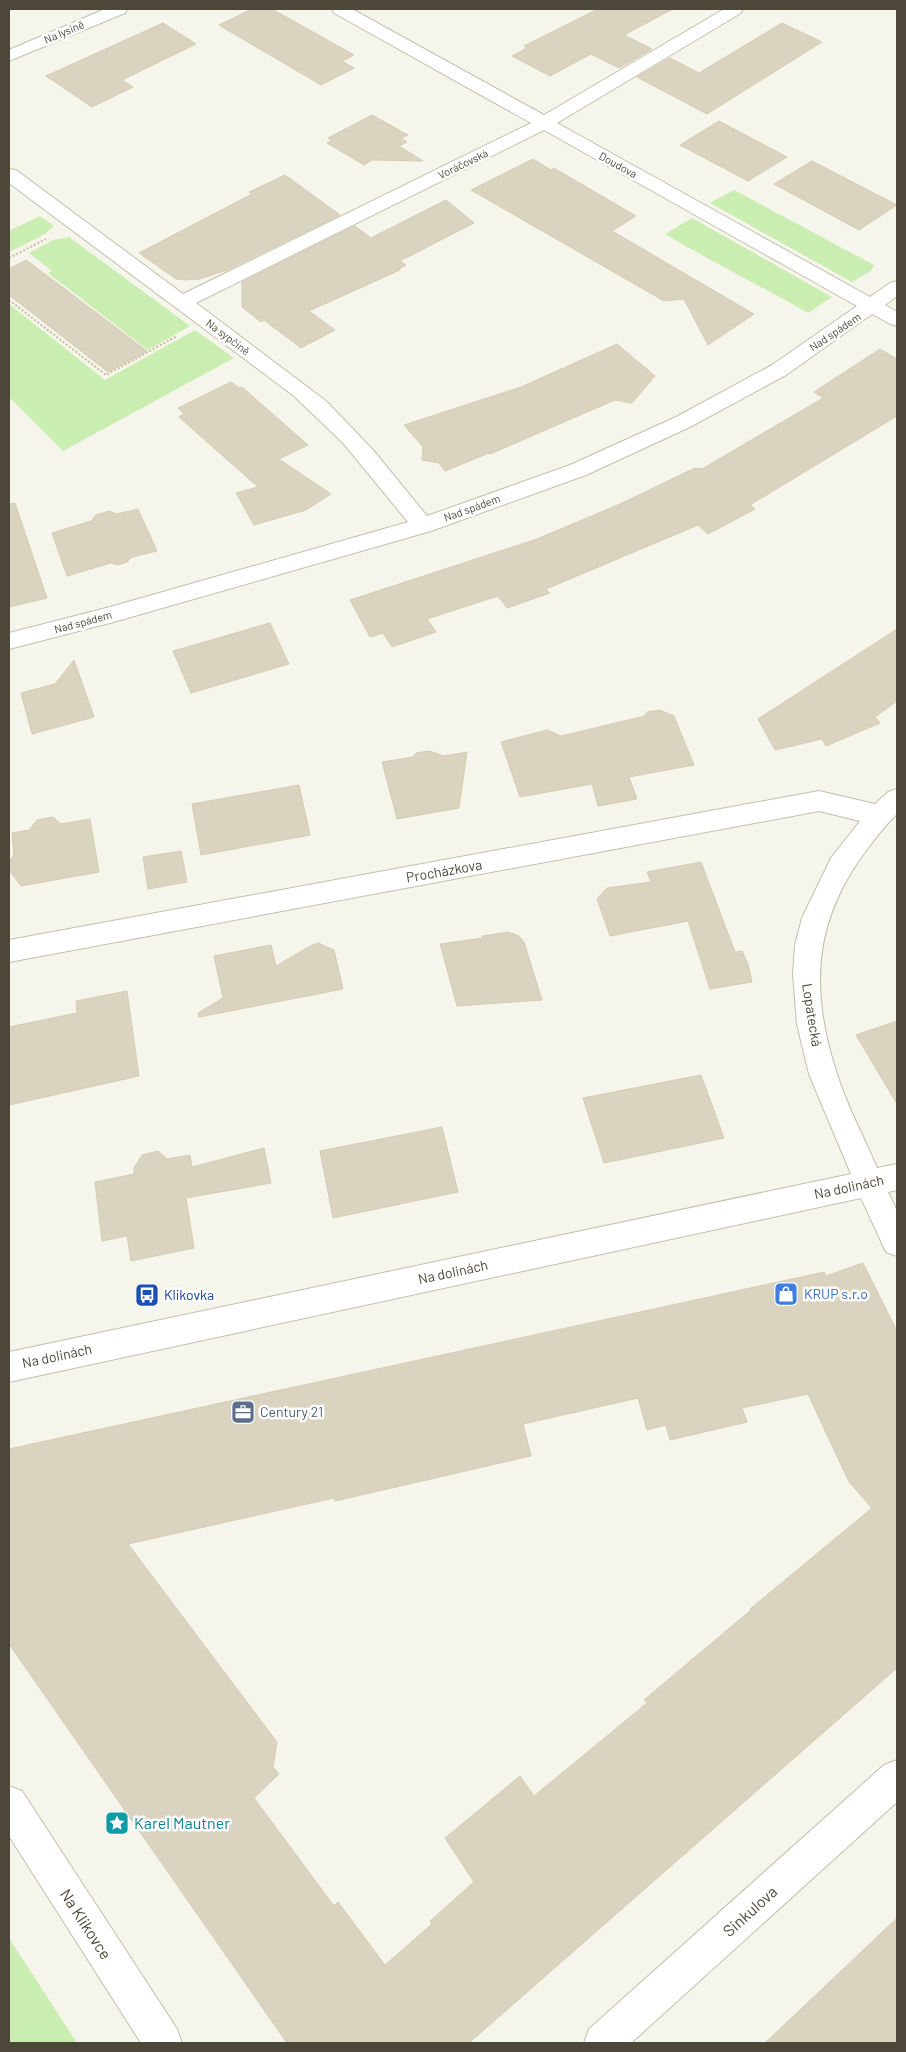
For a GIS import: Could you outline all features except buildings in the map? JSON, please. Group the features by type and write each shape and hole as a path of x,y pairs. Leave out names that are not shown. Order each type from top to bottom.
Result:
{"street":[{"name":"Na lysině","path":"9,56 119,9"},
{"name":"Doudova","path":"340,9 897,320"},
{"name":"Voráčovská","path":"182,302 544,123 735,9"},
{"name":"Na sypčině","path":"9,174 182,302 328,414 388,481 423,526"},
{"name":"Nad spádem","path":"9,641 110,615 423,526 578,470 683,422 779,370 873,306 897,287"},
{"name":"Procházkova","path":"9,951 819,801 888,807"},
{"name":"Lopatecká","path":"888,807 840,865 815,918 808,946 806,974 811,1024 823,1074 868,1183 897,1242"},
{"name":"Na dolinách","path":"9,1367 897,1177"},
{"name":"Sinkulova","path":"603,2043 897,1778"},
{"name":"Na Klikovce","path":"9,1804 163,2043"}],"path":[{"path":"9,258 47,238"},
{"path":"9,300 106,375 179,335"}],"green space":[{"path":"734,190 874,265 871,271 852,282 710,203"},
{"path":"40,216 54,226 45,234 9,252 9,231"},
{"path":"692,218 832,297 808,313 665,234"},
{"path":"69,237 190,326 148,350 48,273 52,271 29,253 53,240"},
{"path":"9,304 105,380 195,330 234,358 63,451 9,397"},
{"path":"9,1938 77,2043 9,2043"}],"place":[{"name":"KRUP s.r.o","path":"786,1294"},
{"name":"Klikovka","path":"147,1295"},
{"name":"Century 21","path":"243,1412"},
{"name":"Karel Mautner","path":"117,1823"}]}
